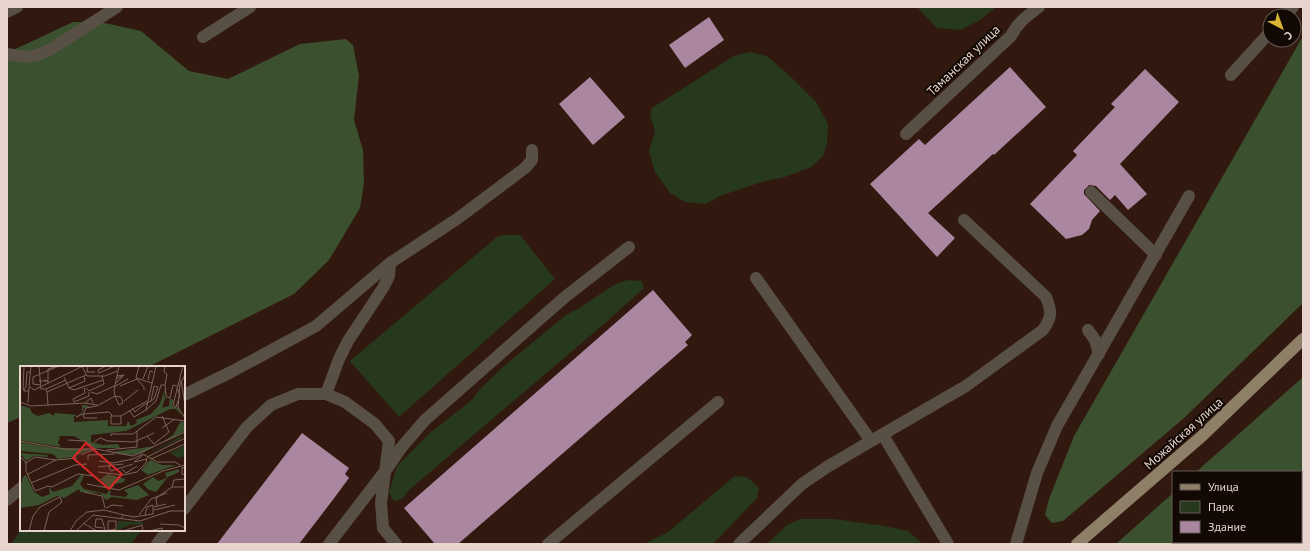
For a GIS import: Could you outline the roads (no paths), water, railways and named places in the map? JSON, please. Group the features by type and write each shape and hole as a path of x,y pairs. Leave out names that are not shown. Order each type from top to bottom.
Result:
{"main road":[{"name":"Можайская улица","path":"1077,544 1202,436 1303,339"}],"street":[{"path":"7,12 17,7"},
{"path":"7,54 27,57 38,55 118,7"},
{"path":"203,37 250,7"},
{"name":"Таманская улица","path":"906,134 1011,36 1027,15 1039,7"},
{"path":"1232,75 1262,41"},
{"path":"185,395 231,372 316,326 390,263 457,220 525,168 532,160 532,150"},
{"path":"1091,192 1156,255"},
{"path":"1016,544 1037,473 1057,426 1189,196"},
{"path":"740,544 802,484 827,467 966,386 1043,330 1050,320 1050,308 1046,297 964,220"},
{"path":"329,544 401,448 424,420 564,297 629,247"},
{"path":"326,394 339,359 348,341 383,288 388,276 390,263"},
{"path":"756,278 871,441"},
{"path":"1088,330 1095,340 1099,354"},
{"path":"185,508 247,427 271,405 298,394 326,394 345,402 354,408 375,424 389,441 381,502 383,528 396,544"},
{"path":"548,544 718,402"},
{"path":"883,434 948,544"},
{"path":"7,500 20,489"},
{"path":"157,544 167,531"}]}
